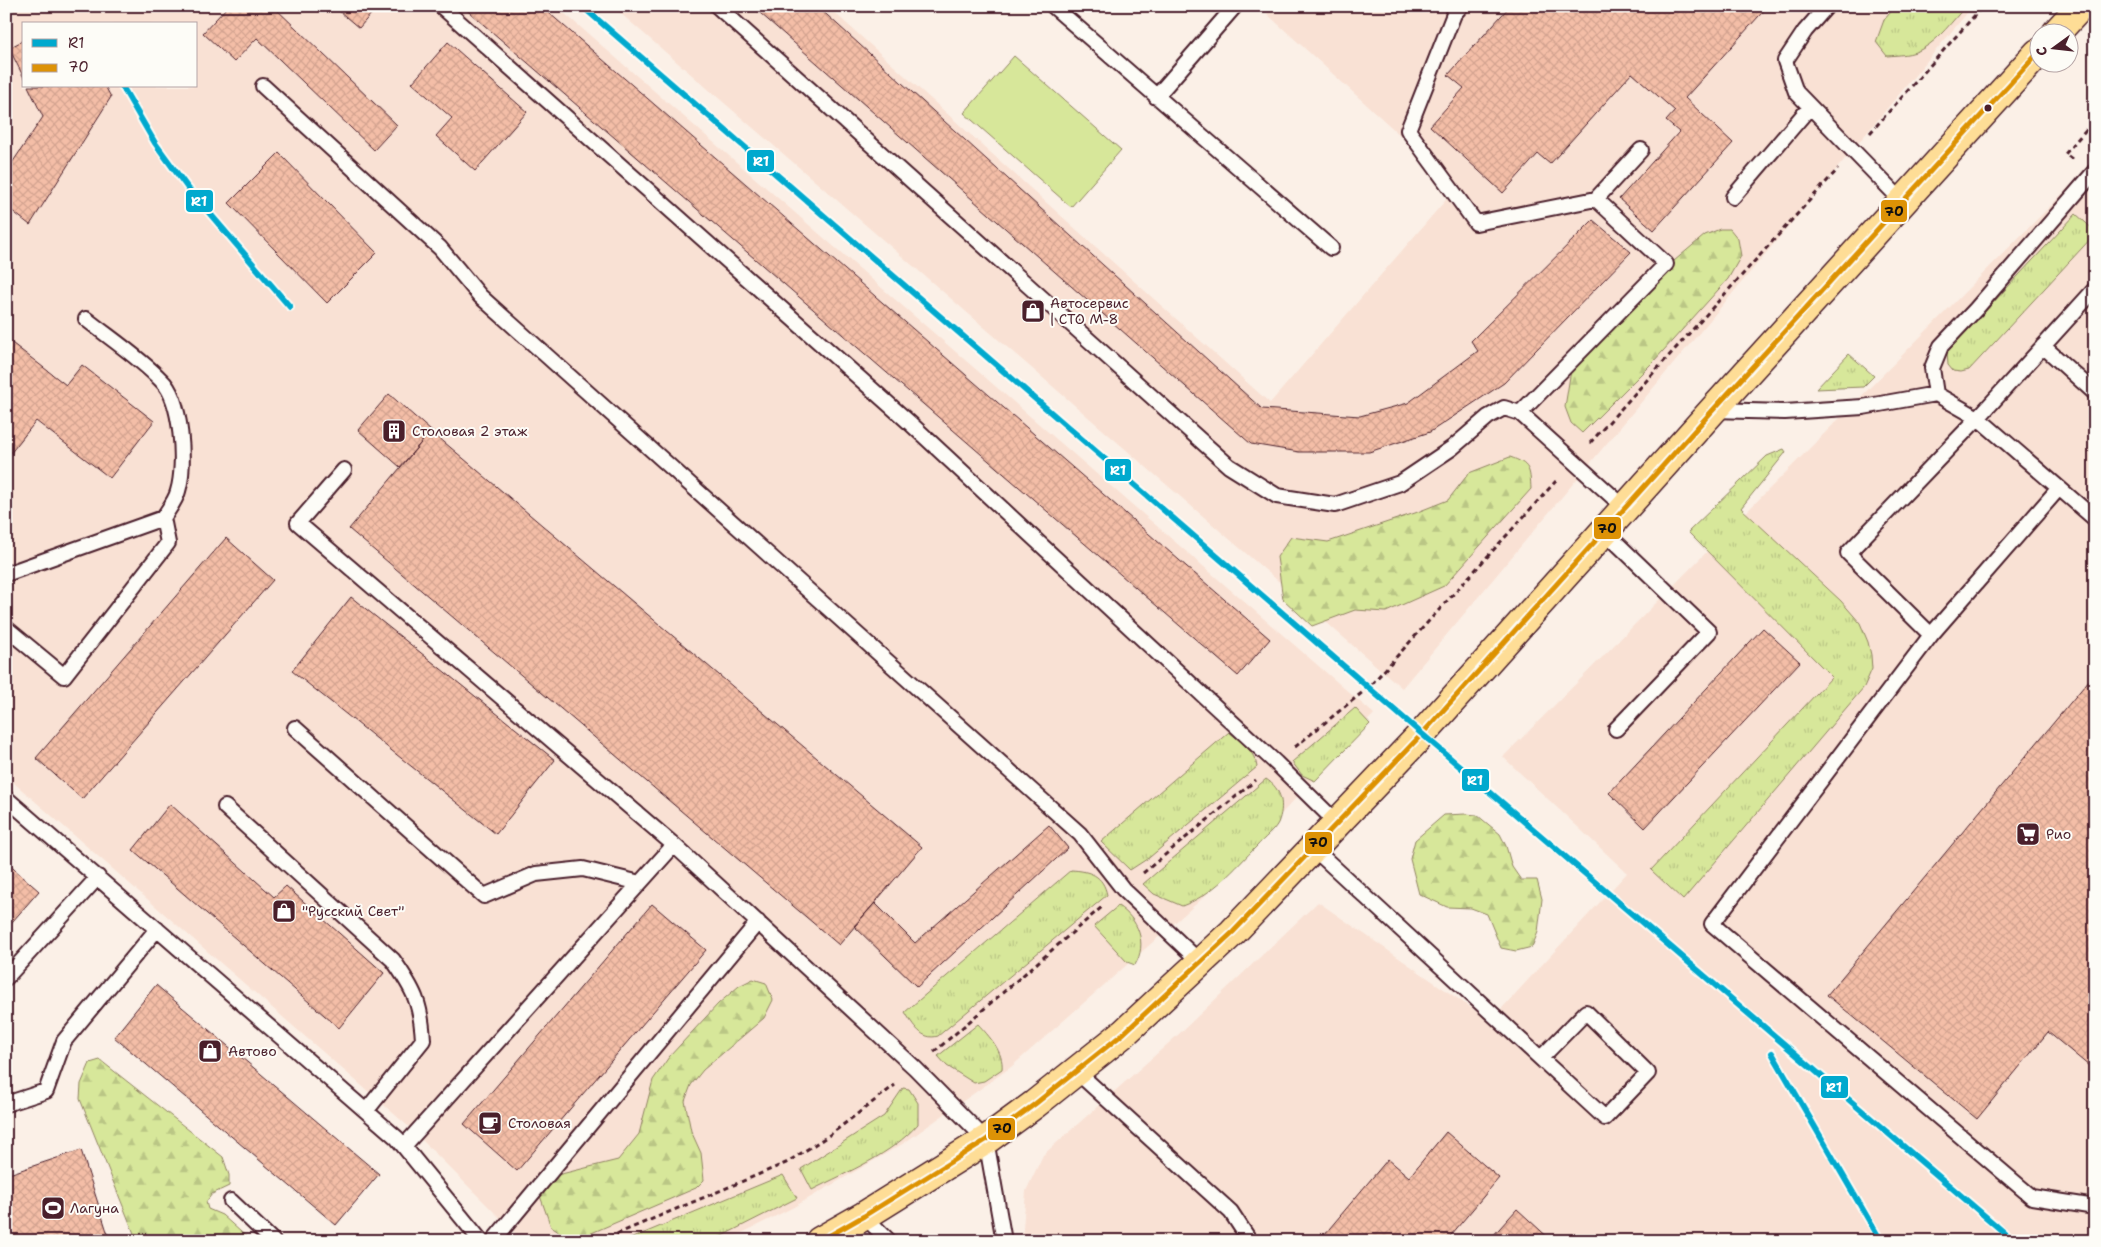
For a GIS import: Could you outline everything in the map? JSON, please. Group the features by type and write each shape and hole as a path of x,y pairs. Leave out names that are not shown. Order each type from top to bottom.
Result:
{"main road":[{"path":"2066,22 2081,6"},
{"path":"820,1241 864,1216 986,1140 1124,1033 1233,932 1422,734 2028,64"}],"lane":[{"path":"442,6 911,424 1276,763 1337,823"},
{"path":"718,6 1229,466 1277,496 1335,505 1400,483 1452,448 1488,417 1504,408 1520,413 1625,508"},
{"path":"1053,6 1330,248"},
{"path":"1156,97 1235,6"},
{"path":"1461,6 1454,14 1408,130 1476,223 1596,199 1641,150"},
{"path":"1827,6 1805,31 1785,61 1796,92 1903,202"},
{"path":"263,86 440,248 480,296 1080,834 1123,889 1201,963"},
{"path":"1733,197 1810,107"},
{"path":"1936,394 1932,368 1941,346 1982,302 2095,171"},
{"path":"1520,413 1666,264 1596,199"},
{"path":"1931,634 1848,552 1978,418 2095,288"},
{"path":"6,574 163,518 178,493 182,465 181,433 174,405 163,381 86,320"},
{"path":"2043,346 2095,393"},
{"path":"1714,410 1785,412 1863,406 1936,394 1978,418 2095,519"},
{"path":"344,470 298,523 674,845 915,1068 986,1140 1004,1241"},
{"path":"2059,488 1931,634 1712,924 2032,1197 2095,1207"},
{"path":"6,628 64,676 168,543 163,518"},
{"path":"1604,531 1709,632 1616,729"},
{"path":"295,728 484,896 536,874 583,869 640,883"},
{"path":"6,798 404,1146 481,1241"},
{"path":"225,807 393,960 410,985 422,1014 423,1040 366,1111"},
{"path":"404,1146 674,845"},
{"path":"1313,848 1605,1118 1648,1073 1586,1012 1541,1058"},
{"path":"6,978 98,877"},
{"path":"494,1241 758,922"},
{"path":"6,1104 46,1091 64,1041 157,929"},
{"path":"1076,1071 1230,1212 1250,1241"},
{"path":"231,1201 273,1241"},
{"path":"864,1216 889,1241"}],"path":[{"path":"600,1241 786,1163 873,1103 1123,889 1369,687 1983,6"},
{"path":"2065,154 2095,119"}],"shaded area":[{"path":"6,6 556,6 1374,714 1204,897 1011,1067 904,1143 792,1208 726,1241 523,1241 409,1127 6,776"},
{"path":"612,6 827,6 1270,403 1457,187 1267,14 1274,6 1973,6 1402,688"},
{"path":"2095,161 2095,1241 1022,1241 1026,1191 1043,1155 1180,1033 1318,902 1490,1021 1627,873 1503,757"}],"green space":[{"path":"1896,6 1966,6 1940,35 1922,49 1905,54 1887,56 1876,42 1884,20"},
{"path":"1014,56 1121,150 1071,207 964,113"},
{"path":"2076,214 2095,231 2095,234 1969,370 1953,371 1948,365 1947,352"},
{"path":"1720,229 1730,229 1738,239 1741,256 1728,279 1654,361 1582,433 1571,423 1565,407 1571,370 1668,266 1705,235"},
{"path":"1849,354 1874,376 1863,387 1816,389"},
{"path":"1784,449 1786,452 1741,508 1841,601 1860,623 1868,642 1872,669 1864,687 1683,900 1651,870 1832,677 1688,532 1767,456"},
{"path":"1510,457 1522,462 1528,468 1531,489 1444,586 1386,612 1355,610 1312,626 1283,599 1277,557 1291,537 1328,542 1415,513 1448,500 1469,473"},
{"path":"1355,708 1370,724 1315,781 1302,775 1292,762"},
{"path":"1229,732 1243,743 1256,761 1257,767 1150,857 1130,870 1101,842"},
{"path":"1266,779 1276,788 1281,798 1278,823 1214,888 1182,906 1154,894 1143,884"},
{"path":"1444,815 1477,815 1500,834 1506,846 1512,867 1521,880 1537,880 1542,899 1538,932 1532,947 1516,951 1501,948 1487,914 1471,908 1447,907 1419,894 1410,859 1415,840"},
{"path":"1071,870 1095,875 1105,888 1107,895 938,1036 927,1036 918,1031 905,1012"},
{"path":"1118,906 1131,918 1139,932 1141,948 1135,965 1127,962 1094,926"},
{"path":"753,979 766,983 773,1000 764,1018 703,1070 691,1085 685,1101 691,1131 701,1153 704,1180 696,1188 573,1241 551,1227 539,1193 549,1177 618,1160 639,1134 653,1080 669,1057 718,1004 739,986"},
{"path":"978,1024 998,1050 1001,1056 1002,1069 984,1081 974,1083 947,1066 938,1056"},
{"path":"100,1060 223,1157 229,1175 229,1186 212,1194 206,1202 208,1209 222,1215 251,1241 137,1241 80,1099 81,1084 90,1063"},
{"path":"903,1088 909,1089 918,1103 918,1124 895,1145 855,1169 812,1190 801,1169 884,1116"},
{"path":"783,1175 797,1198 712,1241 625,1241"}],"building":[{"path":"228,6 273,6 397,125 374,150 257,38 234,62 203,33"},
{"path":"333,6 378,6 359,28"},
{"path":"462,6 541,6 1270,639 1238,676"},
{"path":"752,6 817,6 1262,409 1360,416 1408,403 1478,351 1471,341 1593,220 1631,252 1504,383 1430,432 1369,452 1299,452 1251,444"},
{"path":"1510,6 1768,6 1685,98 1733,143 1654,230 1619,199 1679,132 1666,121 1675,111 1632,73 1550,164 1538,154 1503,193 1430,126 1464,88 1448,75"},
{"path":"22,41 22,74 9,48"},
{"path":"448,42 527,112 475,171 436,136 452,118 412,83"},
{"path":"29,88 106,88 111,97 30,225 6,206 6,172 43,117"},
{"path":"279,153 377,253 327,303 229,203"},
{"path":"8,340 66,385 82,365 154,421 110,478 36,421 6,459 6,342"},
{"name":"Столовая 2 этаж","path":"389,394 431,431 400,467 358,430"},
{"path":"431,431 922,847 839,945 349,529"},
{"path":"226,538 273,580 82,799 36,758"},
{"path":"351,597 555,760 496,834 292,671"},
{"path":"1763,628 1800,662 1645,828 1609,793"},
{"name":"Рио","path":"2095,673 2095,1071 2048,1032 1977,1119 1827,995"},
{"path":"170,804 274,897 286,886 384,973 339,1028 133,850"},
{"path":"1049,825 1068,848 917,987 854,926 875,903 915,943"},
{"path":"6,862 39,891 6,929"},
{"path":"652,904 706,950 517,1171 464,1124"},
{"path":"156,985 379,1174 336,1225 114,1037"},
{"path":"1446,1132 1499,1178 1446,1241 1319,1241 1388,1159 1409,1177"},
{"name":"Лагуна","path":"81,1150 110,1241 6,1241 6,1175"},
{"path":"1517,1209 1552,1241 1495,1241 1491,1238"}],"transit line":[{"name":"R1","path":"582,6 1422,734 2014,1241"},
{"name":"70","path":"820,1241 864,1216 986,1140 1035,1104 1124,1033 1233,932 1422,734 1713,410 2028,64"},
{"name":"R1","path":"123,88 155,143 187,187 290,307"},
{"name":"R1","path":"1772,1053 1881,1241"}],"place":[{"name":"Автосервис | СТО М-8","path":"1033,311"},
{"name":"Столовая 2 этаж","path":"394,431"},
{"name":"Рио","path":"2028,834"},
{"name":"\"Русский Свет\"","path":"284,911"},
{"name":"Автово","path":"210,1051"},
{"name":"Столовая","path":"490,1123"},
{"name":"Лагуна","path":"53,1208"}]}
